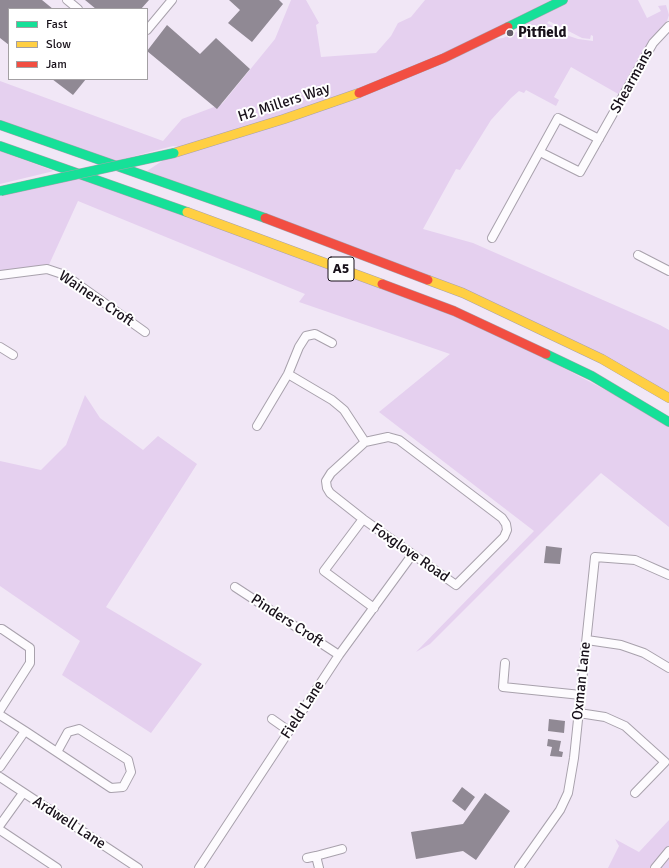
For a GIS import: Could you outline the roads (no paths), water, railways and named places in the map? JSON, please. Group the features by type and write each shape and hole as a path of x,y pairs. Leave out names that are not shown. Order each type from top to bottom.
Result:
{"main road":[{"name":"H2 Millers Way","path":"0,191 174,153 284,119 346,98 444,58 561,1"},
{"name":"A5","path":"0,125 268,219 463,293 602,359 669,398"},
{"name":"A5","path":"0,146 249,234 454,311 592,376 669,422"}],"street":[{"path":"67,0 77,8"},
{"path":"148,29 172,0"},
{"name":"Shearmans","path":"540,152 580,172 653,43 669,26"},
{"path":"492,238 558,118 599,139"},
{"path":"638,255 669,271"},
{"name":"Wainers Croft","path":"0,275 47,269 65,275 145,332"},
{"path":"257,426 288,374 299,347 306,336 315,334 332,343"},
{"path":"0,347 13,355"},
{"path":"288,374 332,400 344,410 366,442"},
{"name":"Foxglove Road","path":"388,437 399,440 502,518 506,524 507,530 504,536 456,585 363,519 330,494 326,481 331,473 366,442 388,437"},
{"path":"363,519 324,571 374,608"},
{"name":"Field Lane","path":"199,868 339,655 412,555"},
{"name":"Oxman Lane","path":"519,868 560,810 568,793 574,758 595,557 636,560 669,575"},
{"name":"Pinders Croft","path":"235,586 339,655"},
{"path":"0,630 2,629 30,648 30,663 0,710"},
{"path":"587,640 621,645 644,653 669,668"},
{"path":"505,663 504,687 581,695"},
{"path":"579,713 605,717 626,726 664,762 636,793"},
{"path":"0,715 111,788 122,787 131,772 128,760 79,729 68,732 57,752"},
{"path":"272,719 289,731"},
{"path":"0,767 25,731"},
{"name":"Ardwell Lane","path":"0,777 134,867"},
{"path":"0,825 23,793"},
{"path":"0,830 57,868"},
{"path":"307,858 342,850"},
{"path":"655,868 669,851"},
{"path":"316,856 319,868"}],"place":[{"name":"Pitfield","path":"510,33"}]}
